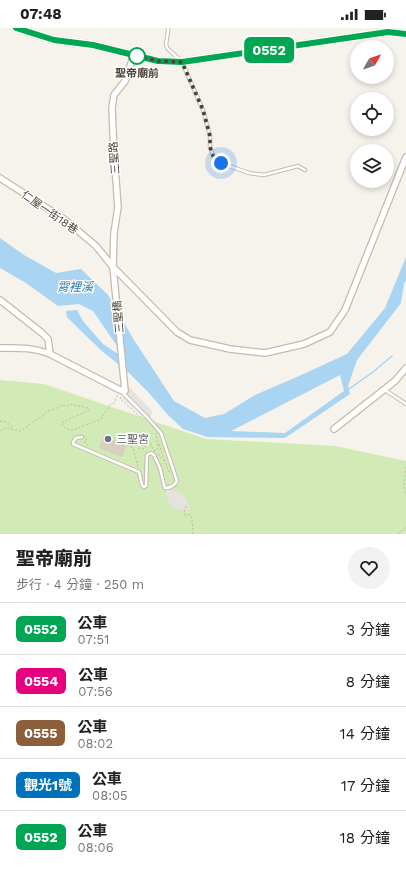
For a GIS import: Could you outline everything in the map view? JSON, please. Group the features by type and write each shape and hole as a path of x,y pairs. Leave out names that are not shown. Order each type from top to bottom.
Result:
{"main road":[{"path":"16,28 54,40 93,45 158,61 182,62 388,32 406,34"}],"street":[{"name":"三聖路","path":"113,266 114,232 118,207 112,108 114,95 125,81 134,55"},
{"name":"仁屋一街18巷","path":"0,178 64,219 96,246 113,266 177,332 190,340 230,349 265,353 304,344 330,332 345,310 406,157"},
{"name":"三聖橋","path":"113,266 125,391 121,393"},
{"path":"0,300 48,339 50,354"},
{"path":"0,348 33,348 50,354 121,393"},
{"path":"334,430 395,381 406,368"}],"lane":[{"path":"168,28 167,48 182,62 203,110 210,136 210,147 215,161 249,173 264,175 298,166 305,170"},
{"path":"384,389 406,404"},
{"path":"82,437 76,438 73,444 139,472 142,485 144,487 146,486 147,454 151,453 154,455 160,468 165,488 174,486 177,481 161,434 146,416 121,393"}],"path":[{"path":"121,393 120,399 146,421"},
{"path":"0,431 6,428 20,431 48,411 61,405 67,406 70,404 88,408 89,410 61,423 66,429 72,430 101,418 121,393"},
{"path":"0,421 6,422 13,429"},
{"path":"156,432 164,461 168,470 177,481"},
{"path":"87,439 84,441 92,452"},
{"path":"153,450 157,450 158,441"},
{"path":"138,448 143,449 150,442 153,450 164,461"},
{"path":"127,445 133,448 139,472"},
{"path":"406,467 404,493 406,495"},
{"path":"186,506 184,513 185,515 190,515 192,518 194,534"},
{"path":"398,534 406,527"}],"green space":[{"path":"0,380 44,384 206,439 335,446 406,461 406,534 0,534"}],"shaded area":[{"path":"129,387 153,412 148,421 122,398"},
{"path":"165,488 183,494 190,508 185,511 170,506"}],"water":[{"name":"霄裡溪","path":"0,238 24,255 56,273 81,269 108,295 134,340 174,401 205,418 224,414 255,395 347,354 385,308 406,257 406,280 401,303 357,360 348,386 350,394 285,438 207,437 183,429 128,372 102,351 67,317 66,311 77,310 83,321 103,344 118,354 117,346 93,311 79,304 58,306 26,283 0,268","holes":["340,375 344,391 285,433 231,431"]}],"building":[{"name":"三聖宮","path":"103,436 127,445 122,457 99,448"}],"waterway":[{"path":"349,388 373,372 392,356"}],"bus line":[{"name":"0552","path":"16,28 54,40 93,45 158,61 182,62 388,32 406,34"}],"place":[{"name":"聖帝廟前","path":"137,56"},
{"name":"三聖宮","path":"108,439"}],"route":[{"path":"137,56 134,55 158,61 182,62 203,110 210,136 210,147 213,156 215,161 221,163"}]}
